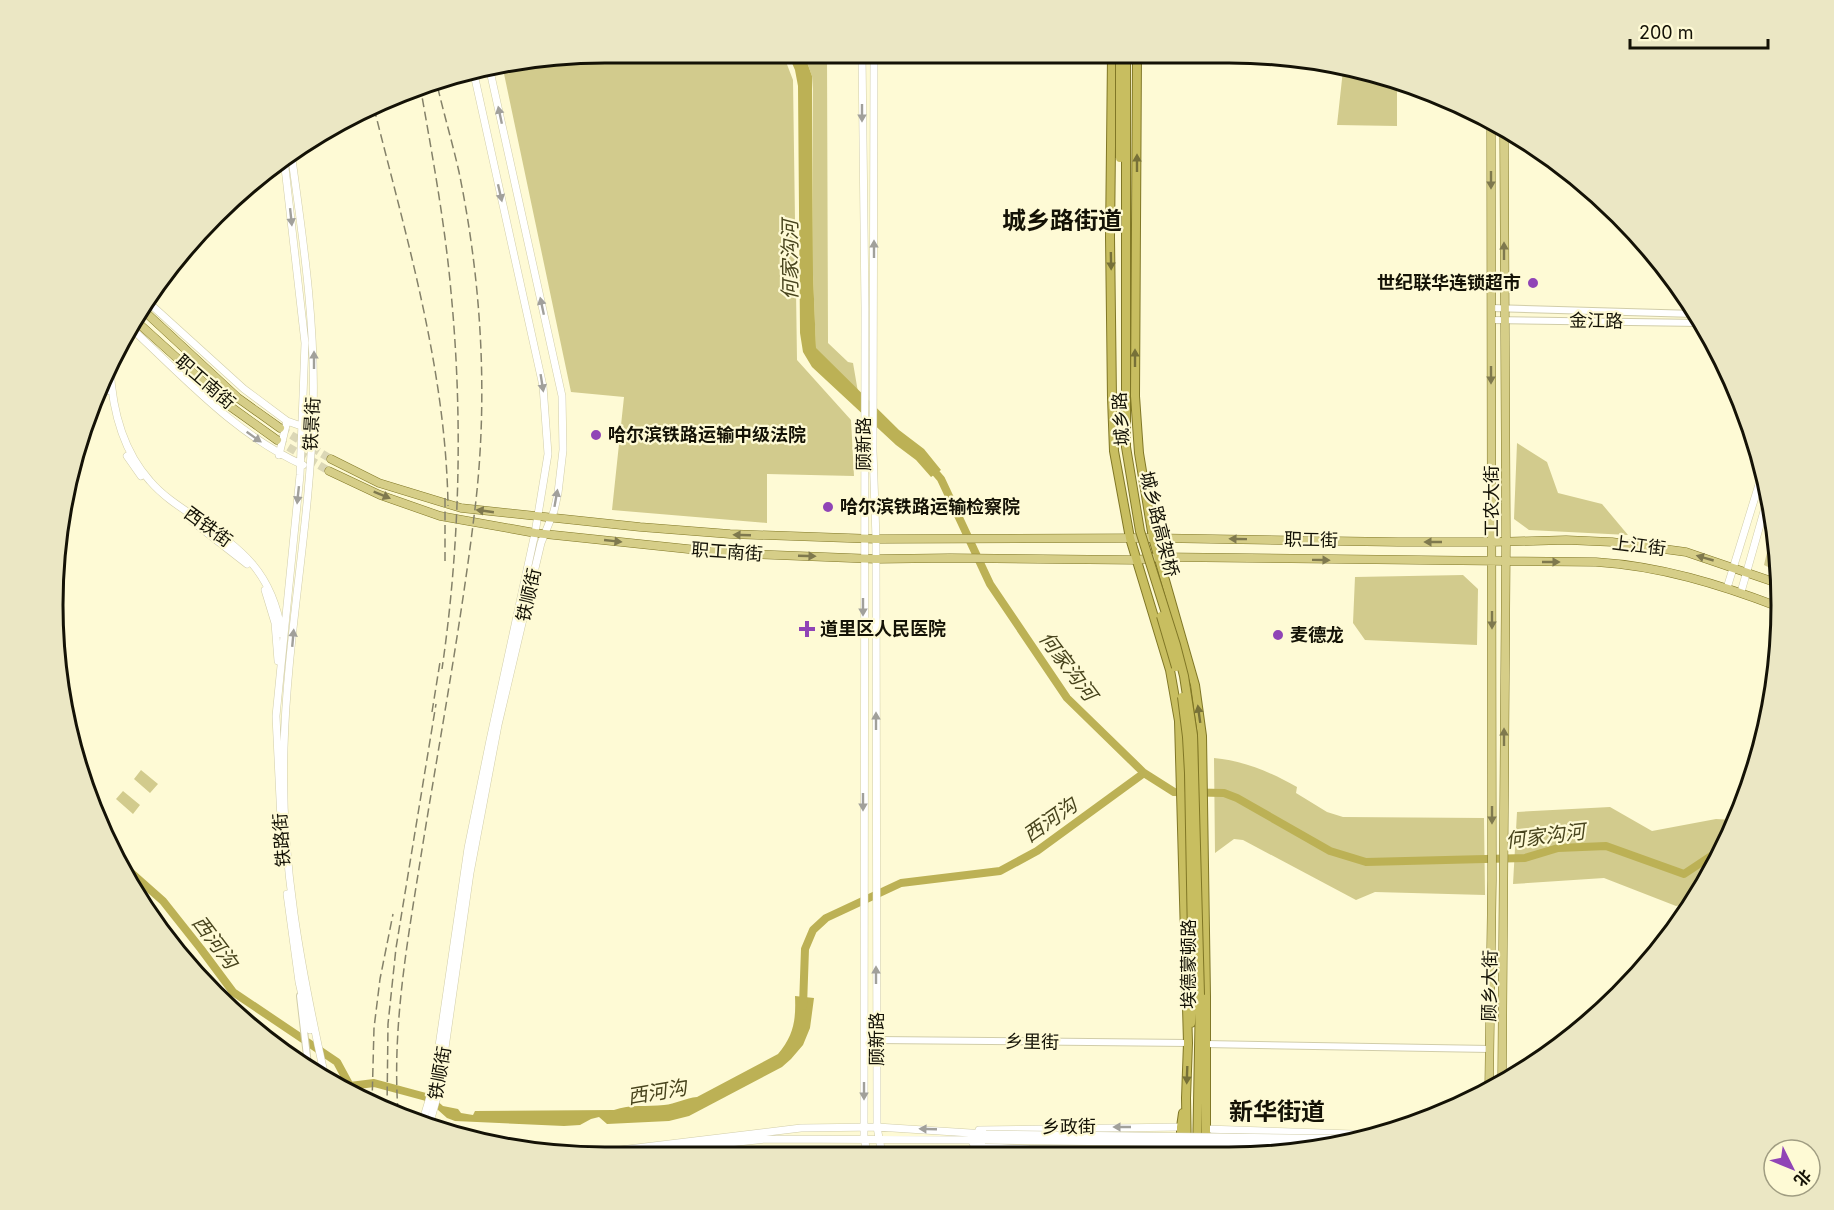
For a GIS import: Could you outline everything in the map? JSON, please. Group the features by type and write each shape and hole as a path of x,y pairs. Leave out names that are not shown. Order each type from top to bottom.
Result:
{"highway":[{"name":"城乡路","path":"1112,63 1110,237 1114,451 1130,538 1137,560"},
{"name":"城乡路高架桥","path":"1120,63 1122,451 1136,533 1179,678 1187,737 1197,994"},
{"name":"城乡路高架桥","path":"1126,63 1126,447 1140,531 1176,645 1184,676 1193,735 1197,994"},
{"name":"城乡路","path":"1137,63 1135,396 1139,453 1154,538 1195,685 1202,736 1203,772"},
{"name":"埃德蒙顿路","path":"1137,560 1170,670 1179,721 1188,1043 1183,1147"},
{"name":"埃德蒙顿路","path":"1201,1147 1202,1042 1206,1007 1203,772"},
{"name":"埃德蒙顿路","path":"1197,994 1206,1129 1202,1147"},
{"name":"埃德蒙顿路","path":"1188,1043 1197,994"},
{"path":"1182,1147 1181,1127 1186,1098"}],"main road":[{"name":"顾新路","path":"862,63 865,308 863,928 864,1139 866,1147"},
{"name":"顾新路","path":"874,63 873,452 876,539 877,1127 880,1147"},
{"name":"铁顺街","path":"431,1118 470,873 498,725 542,543 558,493 563,450 562,396 491,75"},
{"name":"铁顺街","path":"425,1116 436,1089 468,848 536,533 548,454 543,386 475,79"},
{"name":"工农大街","path":"1491,131 1492,880"},
{"name":"工农大街","path":"1503,880 1506,562 1504,138"},
{"name":"铁景街","path":"288,696 312,430 314,344 292,162"},
{"name":"铁景街","path":"284,644 301,464 305,343 285,168"},
{"path":"153,306 244,389 288,421 312,430"},
{"name":"职工南街","path":"148,314 238,398 280,428"},
{"name":"职工南街","path":"141,326 231,407 277,440"},
{"path":"137,333 225,415 279,455 309,468"},
{"name":"西铁街","path":"111,383 118,418 130,451 139,467 162,493 236,547 257,568 275,602 284,644 288,696"},
{"name":"西铁街","path":"108,389 115,423 124,449 133,466 149,487 236,553 253,570 264,588 273,613 276,632 279,690"},
{"path":"279,455 288,421"},
{"name":"职工南街","path":"331,459 379,483 461,508 539,516 730,534 876,539 1130,538"},
{"name":"职工南街","path":"328,471 380,495 440,516 536,533 726,553 876,560 950,558 1137,560"},
{"path":"1727,588 1758,487"},
{"path":"1741,592 1763,514"},
{"name":"职工街","path":"1130,538 1492,542"},
{"name":"上江街","path":"1492,542 1566,540 1648,546 1686,552 1770,580"},
{"name":"职工街","path":"1137,560 1159,557 1492,562"},
{"name":"上江街","path":"1492,562 1596,562 1646,567 1677,573 1741,592 1771,604"},
{"name":"铁路街","path":"284,644 276,716 282,854 298,974 313,1034"},
{"name":"铁路街","path":"288,696 284,749 287,866 313,1034"},
{"name":"顾乡大街","path":"1489,1080 1492,880"},
{"name":"顾乡大街","path":"1502,1073 1503,880"},
{"path":"313,1034 320,1065"},
{"path":"319,1060 321,1066"},
{"name":"乡政街","path":"765,1136 801,1128 877,1127 958,1131 1181,1127"},
{"path":"1206,1129 1348,1134"},
{"name":"乡政街","path":"958,1131 986,1137"},
{"path":"655,1147 765,1136"},
{"path":"682,1147 765,1136"},
{"name":"乡政街","path":"765,1136 864,1139 986,1137"},
{"path":"986,1137 1323,1139"},
{"path":"986,1137 1284,1144"},
{"name":"乡政街","path":"956,1139 992,1147"}],"street":[{"name":"金江路","path":"1491,308 1686,314"},
{"name":"金江路","path":"1491,320 1691,323"},
{"path":"298,974 306,1058"},
{"name":"乡里街","path":"877,1040 1188,1043"},
{"path":"1202,1042 1490,1049"}],"shaded area":[{"path":"786,63 793,80 797,360 851,420 854,476 767,474 767,523 612,510 624,397 571,392 504,72 570,64"},
{"path":"792,63 807,63 812,76 813,274 816,348 899,430 924,449 941,470 931,477 916,460 896,445 812,367 803,352 800,333 798,86"},
{"path":"807,63 827,63 828,343 848,362 853,363 858,392 816,349 813,274 812,76"},
{"path":"1342,75 1397,90 1397,126 1337,125"},
{"path":"1517,443 1547,462 1558,493 1602,504 1628,535 1529,530 1514,519"},
{"path":"1768,549 1770,568 1764,565"},
{"path":"1463,575 1478,589 1477,645 1365,640 1353,623 1355,577"},
{"path":"1214,758 1257,768 1277,777 1297,787 1296,793 1327,812 1343,817 1484,818 1485,895 1375,892 1356,900 1243,840 1234,839 1215,853"},
{"path":"141,770 158,784 150,793 134,779"},
{"path":"123,791 140,805 133,814 116,799"},
{"path":"1610,807 1652,831 1716,819 1727,820 1698,876 1681,905 1676,906 1604,878 1513,884 1517,812"},
{"path":"795,996 814,998 810,1028 803,1045 791,1059 782,1067 689,1116 669,1121 607,1124 599,1117 580,1125 564,1126 455,1121 447,1118 428,1101 427,1092 443,1106 473,1115 475,1111 614,1110 632,1106 658,1106 697,1097 778,1054 788,1040 793,1027"}],"waterway":[{"name":"何家沟河","path":"929,465 941,479 990,584 1067,698 1144,773 1174,792 1224,793 1237,798 1330,851 1366,862 1525,858 1558,848 1606,846 1684,874 1708,858"},
{"name":"西河沟","path":"803,1006 805,949 813,930 826,918 901,883 1000,871 1037,851 1144,773"},
{"name":"西河沟","path":"137,878 163,901 233,992 337,1062 348,1081"},
{"name":"西河沟","path":"355,1085 374,1083 426,1097 433,1103"}],"tunnel":[{"path":"281,429 331,459"},
{"path":"278,441 329,471"}],"railway":[{"path":"398,1106 397,1049 402,986 464,591 476,500 482,418 480,335 473,253 459,172 438,90"},
{"path":"422,95 445,240 455,339 457,386 456,528 442,669"},
{"path":"376,114 423,306 440,405 446,455 448,506"},
{"path":"445,498 445,561"},
{"path":"432,712 440,662"},
{"path":"387,1101 388,1024 396,948 436,704"},
{"path":"372,1094 374,1028 380,979 393,914"}],"place":[{"name":"世纪联华连锁超市","path":"1533,283"},
{"name":"哈尔滨铁路运输中级法院","path":"596,435"},
{"name":"哈尔滨铁路运输检察院","path":"828,507"},
{"name":"道里区人民医院","path":"807,629"},
{"name":"麦德龙","path":"1278,635"}],"district":[{"name":"城乡路街道","path":"1062,221"},
{"name":"新华街道","path":"1277,1112"}]}
